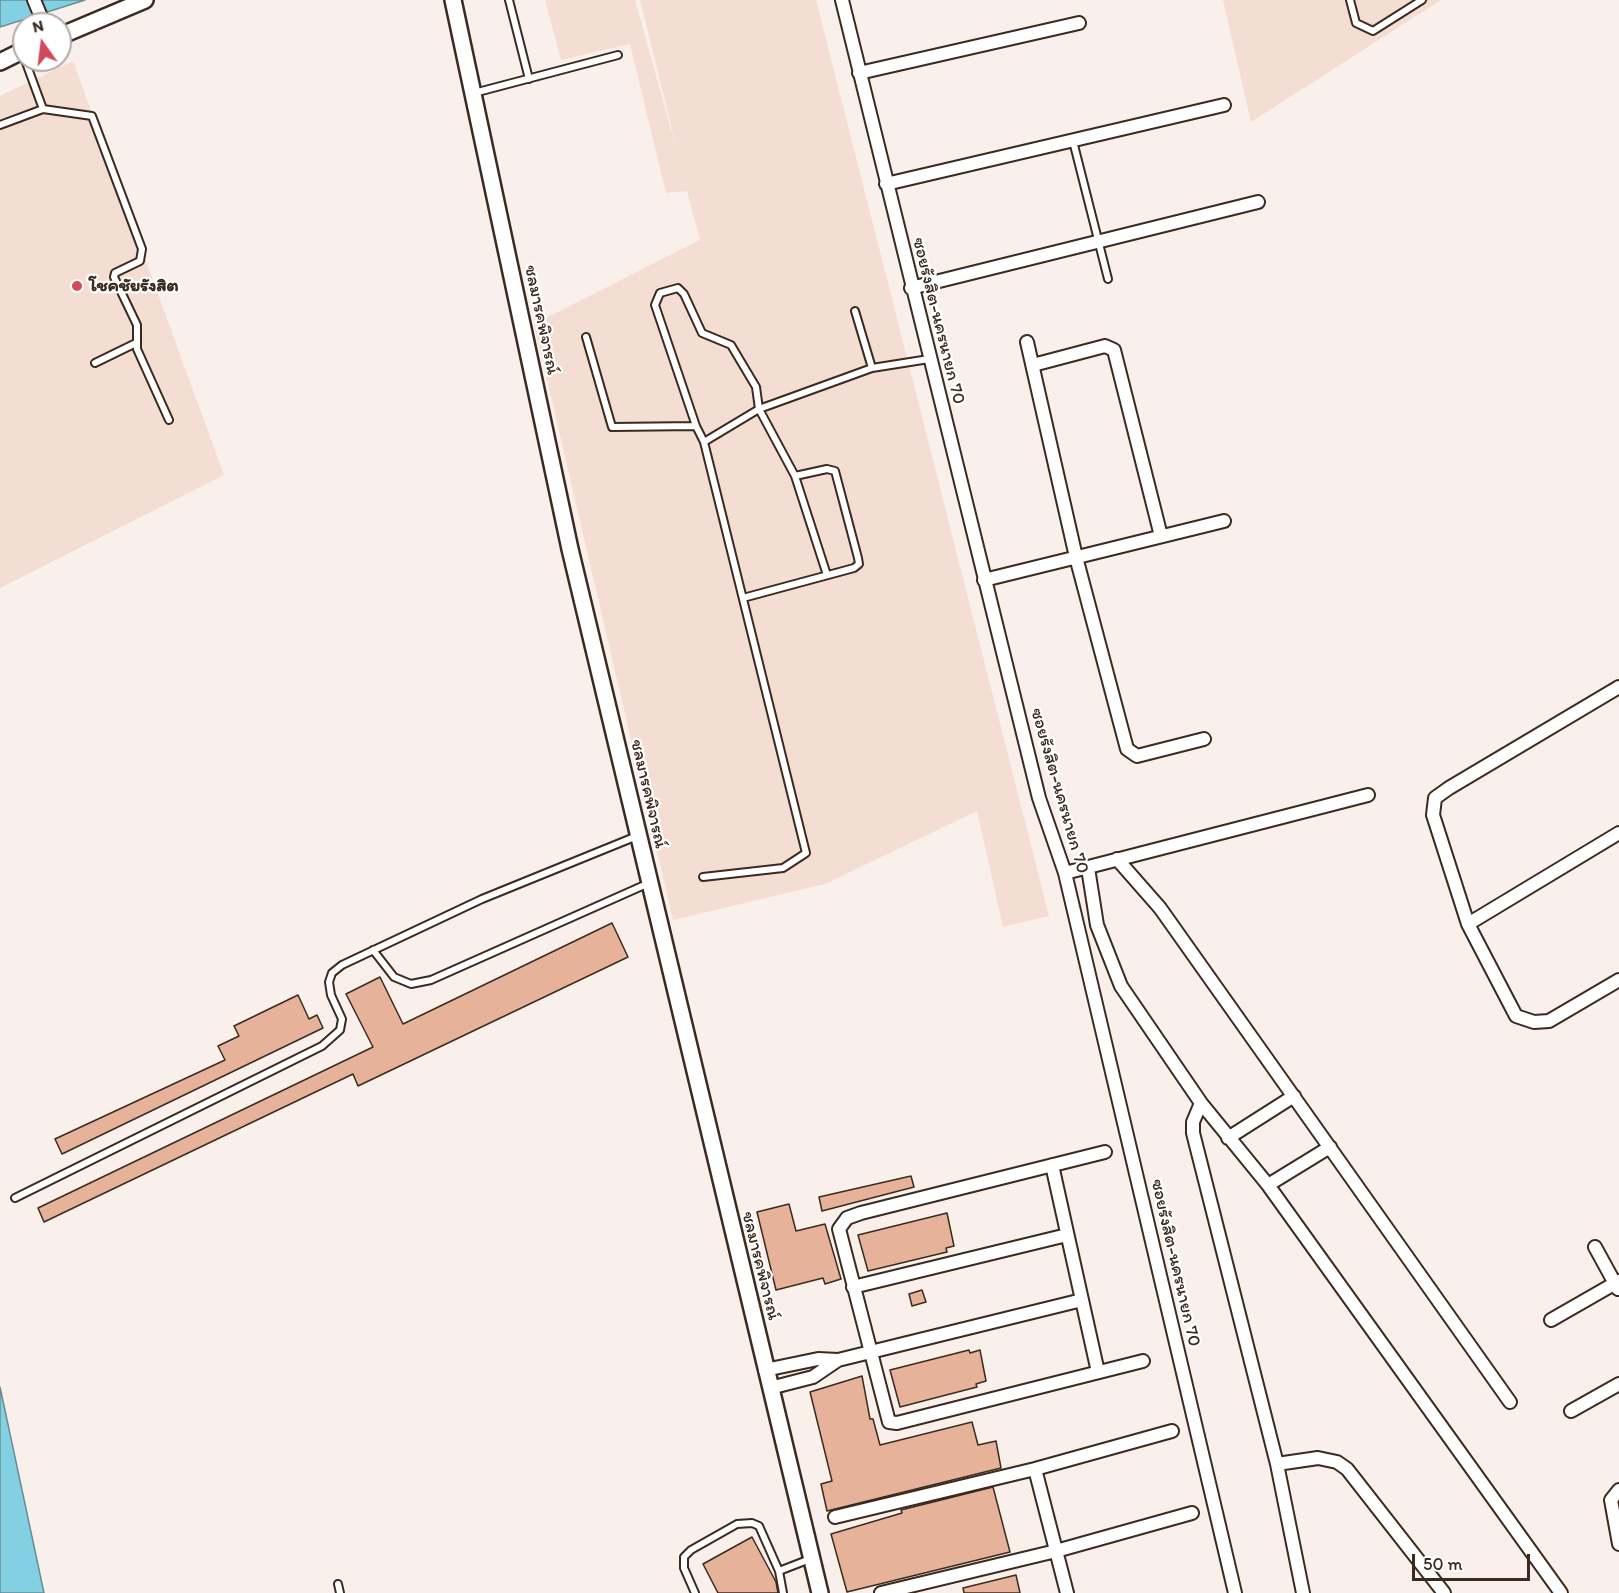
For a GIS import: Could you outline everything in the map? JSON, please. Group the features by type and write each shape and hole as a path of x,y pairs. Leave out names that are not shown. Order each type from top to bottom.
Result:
{"street":[{"path":"72,31 145,0"},
{"name":"ชลมารคพิจารณ์","path":"453,0 570,549 820,1593"},
{"name":"ซอยรังสิต-นครนายก 70","path":"842,0 1039,798 1065,873 1235,1593"},
{"path":"859,73 1079,23"},
{"path":"886,184 1224,105"},
{"path":"912,288 1258,202"},
{"path":"1027,342 1076,558 1127,749 1137,756 1204,739"},
{"path":"1033,365 1105,346 1114,350 1161,536"},
{"path":"984,580 1224,521"},
{"path":"1619,687 1435,798 1433,816 1468,924 1516,1016 1534,1022 1549,1021 1619,980"},
{"path":"1065,873 1368,795"},
{"path":"1468,924 1619,833"},
{"path":"1117,859 1160,908 1510,1402"},
{"path":"1088,868 1097,925 1121,986 1201,1103 1268,1185 1561,1593"},
{"path":"1228,1138 1294,1096"},
{"path":"1201,1103 1193,1122 1193,1133 1277,1464 1304,1593"},
{"path":"1268,1185 1330,1147"},
{"path":"1105,1152 847,1218 838,1229 889,1422 907,1420 1143,1361"},
{"path":"1052,1165 1098,1372"},
{"path":"854,1287 1067,1236"},
{"path":"1551,1320 1618,1285 1595,1246"},
{"path":"765,1370 818,1359 838,1360 1082,1300"},
{"path":"770,1388 813,1377 838,1360"},
{"path":"1571,1411 1619,1384"},
{"path":"835,1517 1035,1469 1172,1431"},
{"path":"1277,1464 1318,1458 1337,1462 1347,1468 1444,1593"},
{"path":"1035,1469 1067,1593"},
{"path":"1619,1490 1611,1500 1619,1544"},
{"path":"881,1593 1056,1551 1192,1513"}],"lane":[{"path":"509,0 529,79"},
{"path":"1350,0 1356,23 1373,31 1422,0"},
{"path":"473,93 618,55"},
{"path":"30,72 43,109"},
{"path":"0,125 43,109 92,116 142,249 140,261 114,275 137,325 136,344 169,420"},
{"path":"1072,140 1108,279"},
{"path":"703,877 783,868 806,853 704,442 696,426 655,305 660,293 678,288 684,294 702,333 731,345 756,387 759,409 795,476 827,575"},
{"path":"855,311 872,368"},
{"path":"586,337 612,427 696,426"},
{"path":"95,363 136,344"},
{"path":"704,442 759,409 872,368 929,359"},
{"path":"743,598 859,564 835,471 826,469 795,476"},
{"path":"15,1198 322,1046 340,1030 342,1019 331,995 329,982 332,973 342,965 482,899 638,835"},
{"path":"373,950 394,977 411,984 431,980 649,883"},
{"path":"695,1593 684,1568 684,1557 691,1550 737,1524 752,1523 759,1527 779,1571 783,1593"},
{"path":"779,1571 811,1559"},
{"path":"338,1584 340,1593"}],"shaded area":[{"path":"545,0 635,0 678,154 640,0 816,0 1049,916 1003,927 977,811 825,884 673,920 534,324 700,240 687,191 666,193 630,44 561,60"},
{"path":"1223,0 1441,0 1251,122"},
{"name":"โชคชัยรังสิต","path":"72,61 224,475 0,588 0,96 50,72 72,72"}],"water":[{"path":"0,0 85,0 47,12 12,12 12,23 0,27"},
{"path":"0,1387 44,1593 0,1593"}],"building":[{"path":"612,923 628,957 358,1086 353,1074 44,1222 38,1208 373,1047 346,994 380,977 403,1024"},
{"path":"298,995 309,1019 317,1015 323,1028 62,1154 55,1139 225,1060 218,1046 239,1036 234,1026"},
{"path":"911,1176 914,1187 822,1211 819,1197"},
{"path":"789,1204 796,1231 825,1224 841,1279 825,1284 823,1278 776,1290 757,1212"},
{"path":"947,1213 954,1246 946,1248 947,1252 868,1271 858,1235"},
{"path":"922,1290 926,1302 912,1306 909,1294"},
{"path":"969,1350 970,1353 980,1350 986,1381 976,1384 977,1387 900,1407 890,1370"},
{"path":"862,1376 870,1419 873,1419 880,1445 972,1422 978,1445 996,1441 1001,1468 827,1511 821,1484 832,1481 810,1392"},
{"path":"993,1487 1010,1552 847,1592 831,1534 902,1513 901,1510"},
{"path":"752,1537 776,1582 778,1593 718,1593 703,1564"},
{"path":"1016,1575 1020,1593 964,1593 963,1588"}],"place":[{"name":"โชคชัยรังสิต","path":"77,286"}]}
